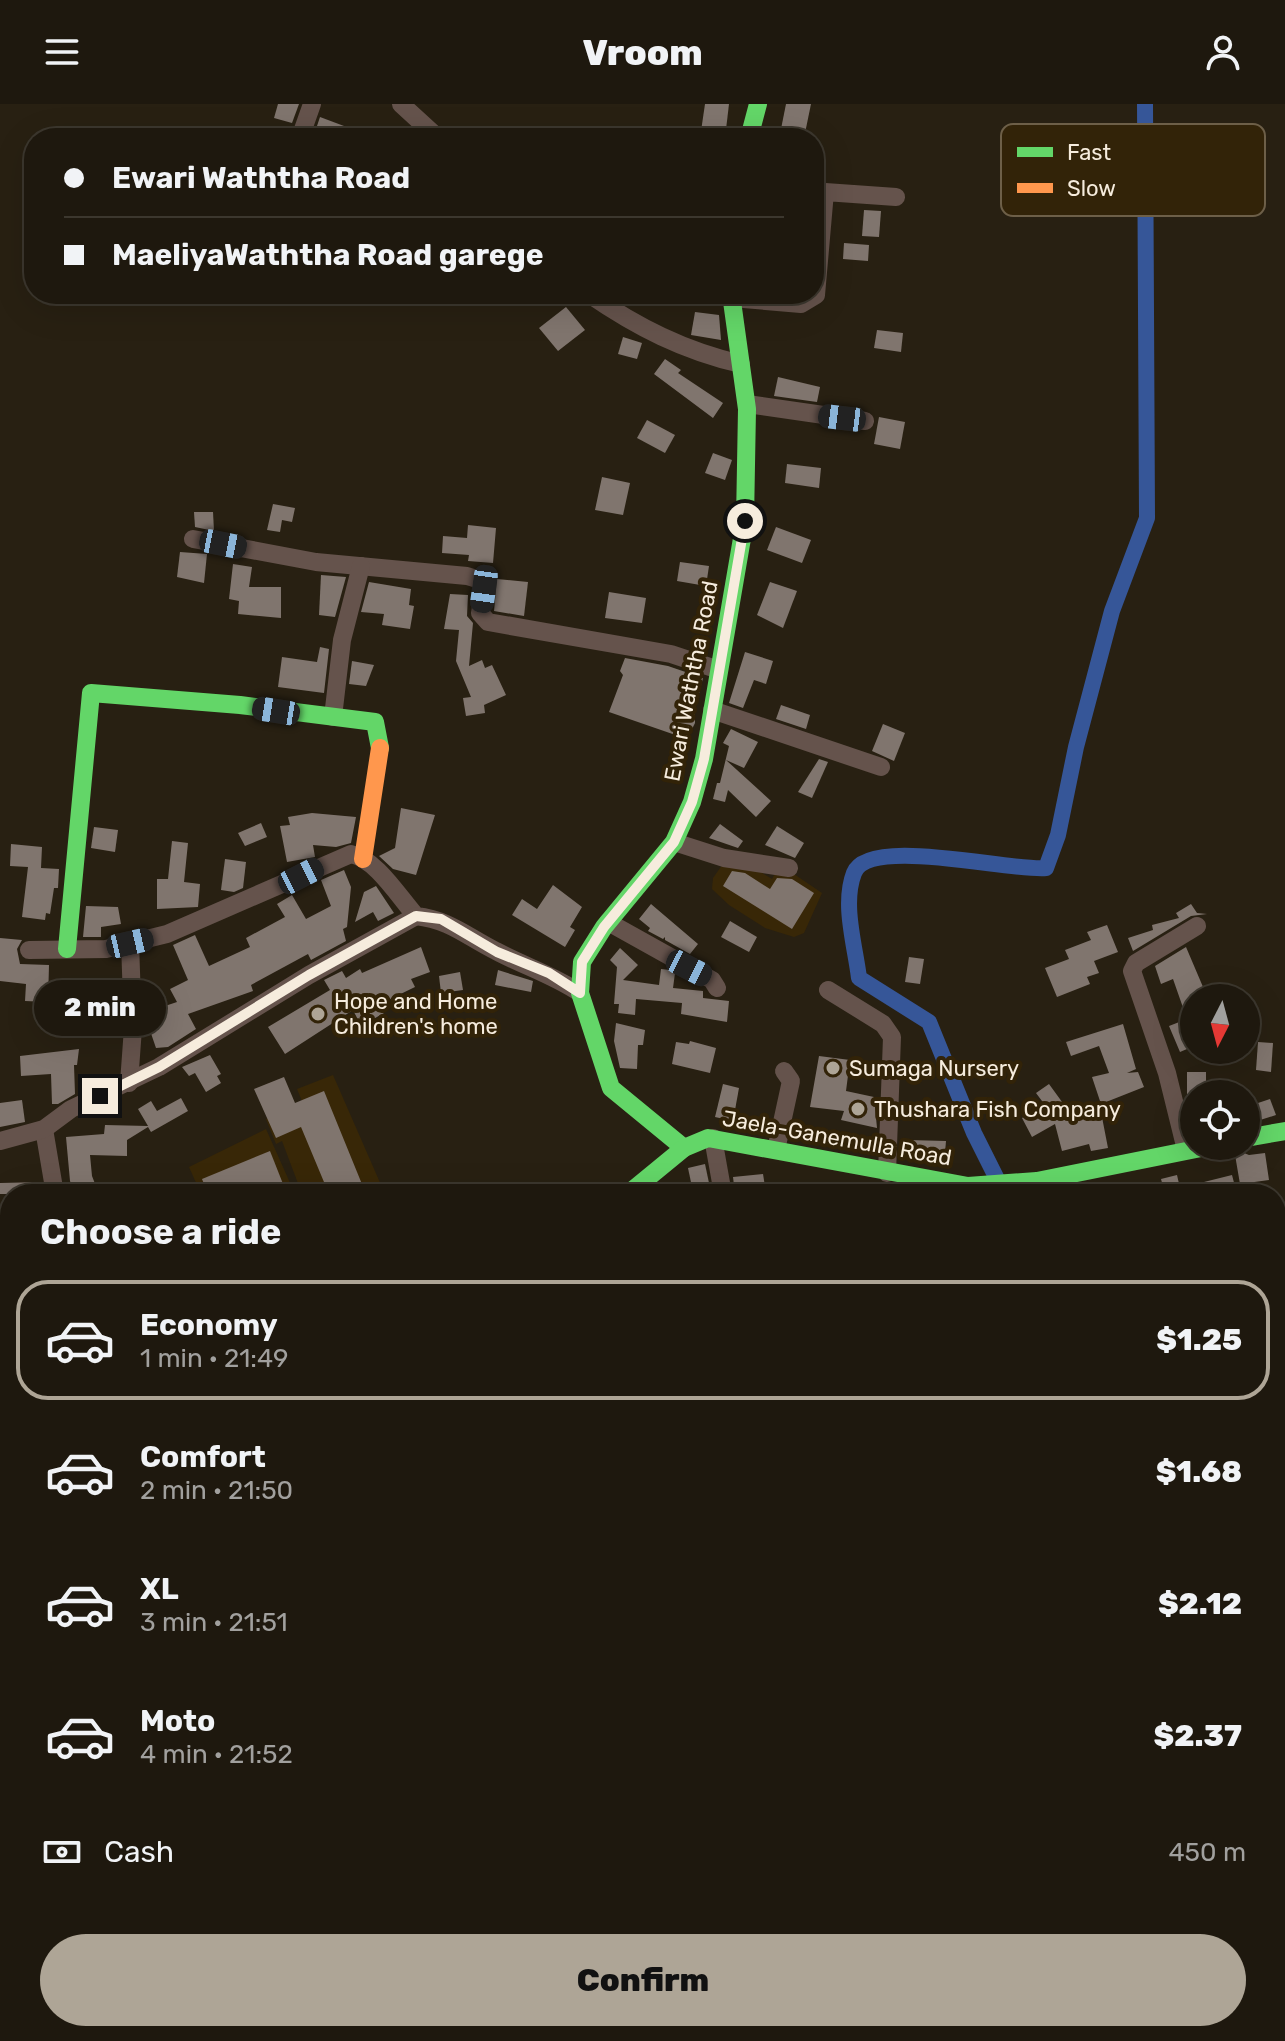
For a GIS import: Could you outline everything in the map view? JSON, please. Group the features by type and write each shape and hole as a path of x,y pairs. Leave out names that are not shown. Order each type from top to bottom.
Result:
{"street":[{"path":"304,128 312,104"},
{"path":"401,104 427,128"},
{"path":"752,128 758,104"},
{"path":"824,203 825,192 896,197"},
{"path":"604,304 634,325 690,351 741,364"},
{"name":"Ewari Waththa Road","path":"684,1148 655,1121 616,1095 594,1042 580,993 582,962 608,922 674,842 692,802 712,710 745,521 749,452 747,404 733,304"},
{"path":"747,404 865,421"},
{"path":"193,539 316,562 467,576 480,580 484,589 480,613 488,622 671,654 719,670"},
{"path":"333,717 342,640 361,566"},
{"path":"67,949 91,693 240,705 375,722 379,731 363,859"},
{"path":"712,710 881,767"},
{"path":"674,842 724,858 789,868"},
{"path":"29,950 106,949 167,934 351,854 363,859 416,916"},
{"path":"0,1141 44,1129 71,1109 129,1083 416,916 441,919 497,952 549,973 580,993"},
{"path":"608,922 712,980 717,988"},
{"path":"1180,1127 1159,1045 1132,971 1136,963 1197,926"},
{"path":"129,1083 133,1028 130,943"},
{"path":"828,990 883,1024 892,1037 887,1173"},
{"path":"776,1150 791,1090 791,1081 784,1071"},
{"path":"44,1129 53,1184"},
{"path":"1260,1135 1285,1131"},
{"path":"713,1138 721,1184"},
{"name":"Jaela-Ganemulla Road","path":"640,1184 684,1148 713,1138 956,1184"},
{"name":"Jaela-Ganemulla Road","path":"1001,1184 1180,1151"}],"shaded area":[{"path":"725,861 754,868 772,879 778,868 791,872 822,893 804,933 794,937 765,928 729,905 712,889 713,878"},
{"path":"333,1075 381,1184 298,1184 282,1141 276,1144 266,1119 302,1101 297,1089"},
{"path":"266,1129 291,1184 197,1184 189,1167"}],"building":[{"path":"278,104 299,104 292,123 274,118"},
{"path":"705,104 729,104 726,128 701,128"},
{"path":"786,104 811,104 806,128 781,128"},
{"path":"320,117 344,126 343,128 316,128"},
{"path":"864,210 881,211 879,237 862,236"},
{"path":"844,243 869,245 868,261 843,259"},
{"path":"566,307 585,330 558,351 539,328"},
{"path":"695,312 719,315 721,340 691,335"},
{"path":"877,330 903,333 901,352 874,348"},
{"path":"623,337 642,343 637,359 618,354"},
{"path":"665,359 681,370 678,373 723,403 713,418 654,374"},
{"path":"778,377 820,387 817,402 774,396"},
{"path":"879,417 905,422 900,449 874,444"},
{"path":"647,420 675,435 665,453 637,438"},
{"path":"713,453 732,460 725,480 705,473"},
{"path":"787,464 821,468 819,488 785,483"},
{"path":"602,477 630,483 623,515 595,510"},
{"path":"273,504 295,508 292,522 282,520 280,532 267,530"},
{"path":"194,512 213,512 214,531 195,527"},
{"path":"468,525 496,528 493,563 468,561 469,555 442,553 443,536 467,538"},
{"path":"776,527 811,540 802,563 767,550"},
{"path":"180,552 207,554 204,583 177,577"},
{"path":"680,562 709,566 706,586 677,581"},
{"path":"233,564 252,567 249,587 281,587 281,618 238,614 239,601 229,599"},
{"path":"321,575 346,577 335,617 319,615"},
{"path":"497,579 528,582 524,616 494,611"},
{"path":"369,582 411,589 409,605 414,606 410,629 382,625 384,614 361,612"},
{"path":"770,582 797,591 783,628 757,615"},
{"path":"609,592 646,598 642,623 605,618"},
{"path":"450,594 468,595 467,616 473,623 469,666 482,660 485,668 492,665 506,695 484,705 485,713 466,716 463,698 471,697 456,661 459,630 444,629"},
{"path":"320,647 329,649 324,693 278,687 282,657 317,662"},
{"path":"745,652 773,661 766,684 754,680 743,708 729,703"},
{"path":"625,658 668,666 703,678 695,709 695,723 687,739 609,712 623,675 620,671"},
{"path":"352,661 374,665 366,686 349,684"},
{"path":"781,705 810,715 806,729 776,719"},
{"path":"883,724 905,733 894,761 872,751"},
{"path":"731,729 758,742 744,768 726,760 771,801 756,817 728,790 725,802 713,799 729,746 723,743"},
{"path":"819,759 828,762 812,798 798,792"},
{"path":"401,808 435,815 416,875 393,869 379,856 395,848"},
{"path":"312,813 356,817 351,843 336,847 313,845 315,857 287,862 280,826 290,825 288,817"},
{"path":"261,823 267,837 245,846 238,833"},
{"path":"720,824 743,841 738,848 709,838"},
{"path":"777,826 804,843 795,858 765,845"},
{"path":"94,827 118,830 115,852 91,848"},
{"path":"172,841 188,843 184,882 200,884 198,907 157,909 157,879 168,879"},
{"path":"11,844 42,847 41,868 59,869 58,888 54,888 50,914 46,913 45,920 22,917 28,867 10,866"},
{"path":"225,859 246,862 243,888 234,892 221,890"},
{"path":"344,870 351,887 347,927 343,929 346,941 311,960 308,954 251,985 253,991 188,1014 196,1029 168,1047 156,1048 144,1013 177,1002 170,989 188,980 173,945 195,935 209,966 250,947 246,938 285,917 277,904 292,895 306,919 331,906 321,880"},
{"path":"732,871 745,873 770,889 777,878 792,879 814,893 792,929 723,886"},
{"path":"553,885 582,907 570,927 575,930 565,947 512,915 522,899 537,909"},
{"path":"376,886 394,913 378,921 373,912 355,922 364,892"},
{"path":"651,904 698,944 690,954 665,940 665,937 663,939 648,931 650,928 639,919"},
{"path":"1191,904 1197,913 1207,914 1191,916 1133,951 1128,938 1153,930 1152,925 1179,918 1176,913"},
{"path":"86,906 118,907 121,924 101,927 101,937 83,937"},
{"path":"730,921 757,937 749,952 721,937"},
{"path":"1107,925 1118,952 1094,961 1099,973 1087,977 1090,984 1057,997 1045,968 1069,959 1065,950 1091,940 1087,932"},
{"path":"0,938 22,940 17,949 20,964 49,965 48,1002 25,1001 26,984 0,981"},
{"path":"421,947 430,972 411,979 415,987 380,1004 384,1013 361,1026 353,1010 285,1054 268,1027 330,990 324,980 342,971 346,978 360,969 362,973"},
{"path":"1186,947 1202,984 1180,984 1180,999 1173,979 1161,984 1155,966"},
{"path":"620,948 638,965 623,980 659,985 661,969 670,970 675,973 673,988 703,991 703,998 729,1001 727,1022 681,1014 682,1003 636,999 635,1015 618,1013 619,1004 614,1004 617,967 610,960"},
{"path":"909,957 924,959 920,984 905,982"},
{"path":"498,970 533,981 531,992 495,985"},
{"path":"460,972 463,990 441,993 439,976"},
{"path":"103,983 119,985 120,1015 100,1012"},
{"path":"1180,1022 1180,1052 1169,1026"},
{"path":"616,1023 645,1030 643,1045 638,1045 637,1069 620,1068 614,1041"},
{"path":"1123,1024 1136,1069 1127,1073 1138,1072 1144,1087 1101,1104 1092,1077 1109,1073 1099,1046 1071,1056 1066,1042"},
{"path":"690,1041 716,1048 710,1073 672,1064 676,1042 689,1044"},
{"path":"1260,1042 1273,1043 1271,1072 1256,1070 1256,1064 1260,1064"},
{"path":"79,1049 77,1065 74,1065 75,1094 58,1104 52,1104 51,1074 21,1076 20,1056"},
{"path":"210,1055 221,1074 217,1076 221,1083 206,1092 195,1073 189,1076 182,1067"},
{"path":"819,1056 850,1060 846,1091 874,1097 877,1128 841,1120 844,1111 810,1107"},
{"path":"1187,1072 1206,1072 1206,1080 1187,1080"},
{"path":"284,1077 295,1103 324,1091 362,1184 325,1184 301,1127 276,1138 254,1089"},
{"path":"723,1084 739,1088 733,1121 715,1117"},
{"path":"1049,1084 1073,1117 1101,1112 1108,1148 1091,1151 1089,1144 1062,1151 1055,1124 1032,1137 1022,1118 1045,1105 1036,1093"},
{"path":"181,1098 188,1111 151,1132 148,1127 127,1140 127,1156 90,1155 95,1184 71,1184 66,1137 104,1134 105,1125 148,1126 138,1109 151,1101 157,1111"},
{"path":"1270,1099 1276,1115 1260,1120 1260,1102"},
{"path":"22,1100 25,1122 0,1127 0,1103"},
{"path":"908,1140 946,1141 944,1165 908,1160"},
{"path":"270,1151 283,1184 204,1184 202,1179"},
{"path":"1265,1153 1269,1180 1240,1184 1236,1160 1260,1160 1260,1154"},
{"path":"705,1164 709,1183 691,1184 688,1168"},
{"path":"763,1174 765,1184 734,1184 733,1177"},
{"path":"1177,1175 1179,1184 1162,1184 1161,1179"},
{"path":"1232,1175 1234,1184 1196,1184"},
{"path":"41,1182 41,1184 0,1184"}],"waterway":[{"path":"1145,104 1145,124"},
{"path":"1000,1184 974,1133 929,1022 859,978 849,898 854,873 865,862 885,857 942,858 1046,868 1058,835 1076,747 1112,611 1147,518 1146,216"}],"traffic: fast":[{"path":"752,128 758,104"},
{"path":"684,1148 611,1088 580,993 582,962 604,927 674,842 692,802 704,759 745,521 747,409 732,304"},
{"path":"67,949 91,693 240,705 375,722 380,748"},
{"path":"1260,1135 1285,1131"},
{"path":"640,1184 684,1148 708,1138 957,1184"},
{"path":"996,1184 1037,1181 1180,1152"}],"traffic: slow":[{"path":"363,859 380,748"}],"place":[{"name":"Hope and Home Children's home","path":"318,1014"},
{"name":"Sumaga Nursery","path":"833,1068"},
{"name":"Thushara Fish Company","path":"858,1109"}],"route":[{"path":"100,1096 159,1067 309,975 416,916 441,919 497,952 549,973 580,993 582,962 604,927 674,842 692,802 704,759 745,521"}]}
